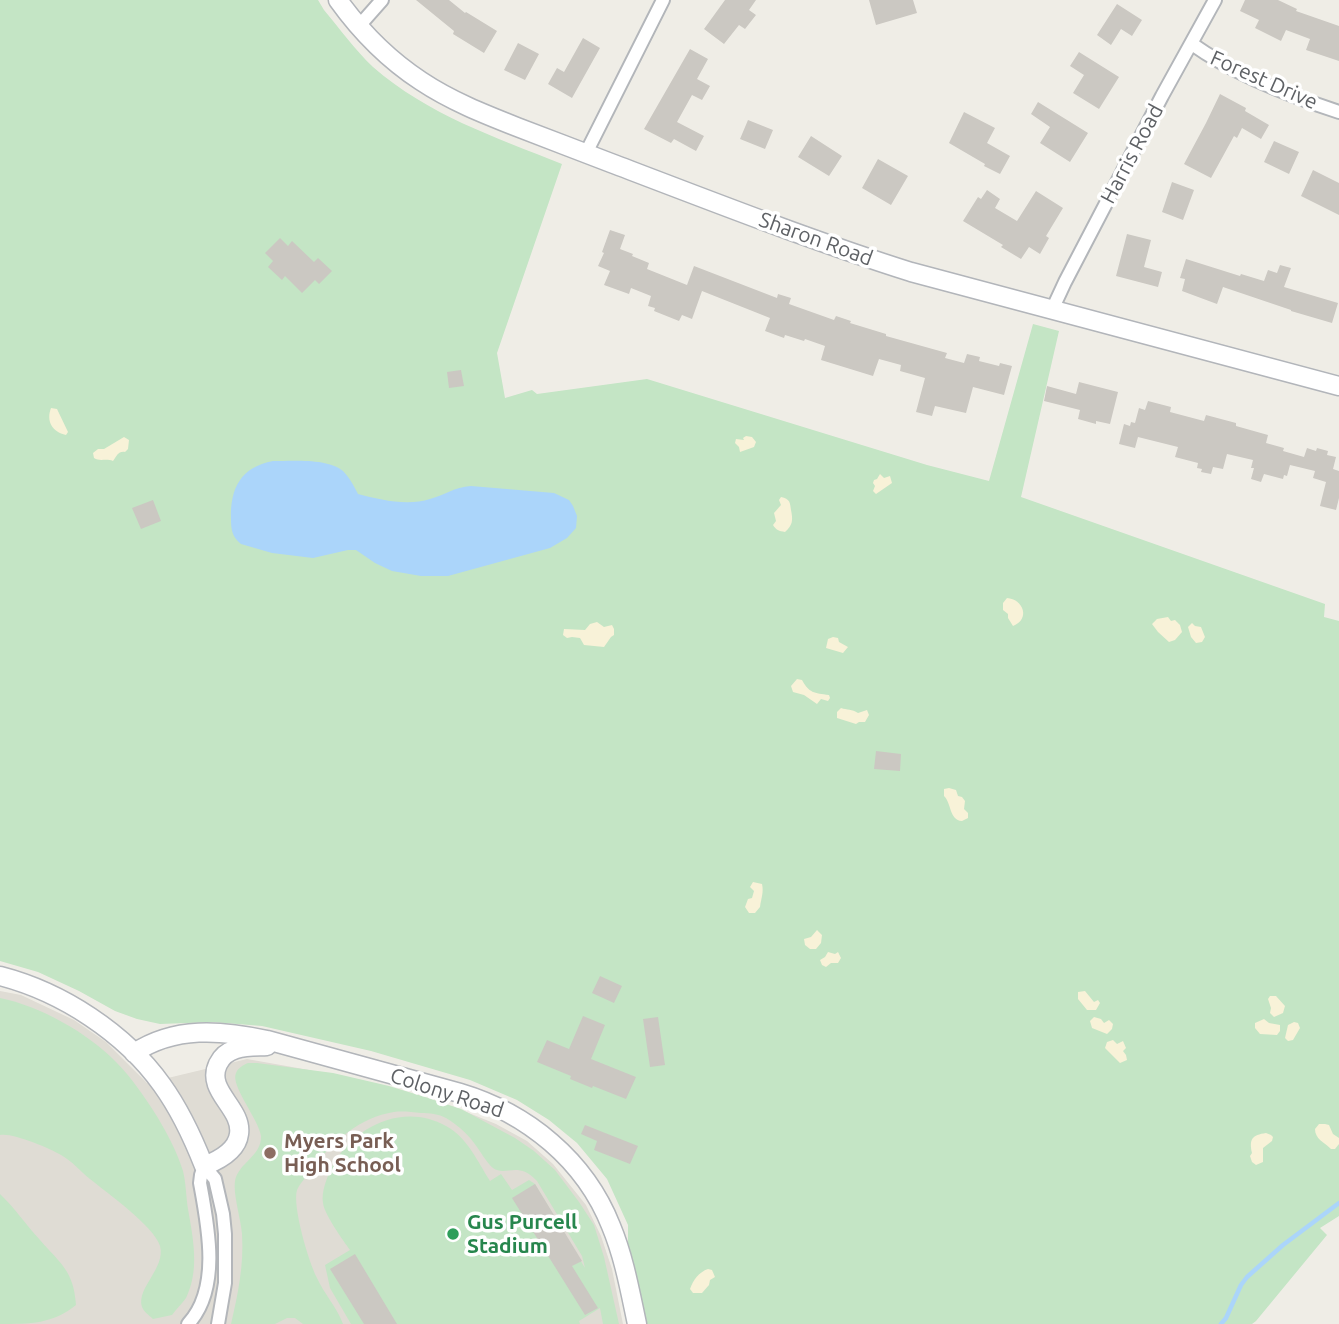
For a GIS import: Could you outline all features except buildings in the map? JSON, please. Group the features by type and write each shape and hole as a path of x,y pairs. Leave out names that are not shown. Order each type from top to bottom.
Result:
{"street":[{"name":"Sharon Road","path":"338,0 359,26 398,65 446,96 479,112 845,251 914,273 1339,386"},
{"path":"359,26 382,0"},
{"path":"586,153 663,0"},
{"name":"Harris Road","path":"1052,310 1215,0"},
{"name":"Forest Drive","path":"1192,44 1241,73 1339,112"},
{"path":"0,976 53,995 115,1036 153,1073 175,1105 204,1166 215,1179 223,1214 225,1283 218,1324"},
{"name":"Colony Road","path":"134,1053 152,1042 176,1035 239,1034 475,1097 511,1113 550,1141 576,1168 596,1195 606,1213 619,1249 637,1324"},
{"name":"Colony Road","path":"204,1166 232,1148 239,1135 237,1121 216,1084 216,1068 222,1057 232,1050 248,1047 299,1049"},
{"path":"188,1324 202,1303 207,1282 209,1243 200,1183 204,1166"}],"shaded area":[{"name":"Myers Park High School","path":"0,991 21,995 74,1020 106,1042 147,1083 247,1059 309,1070 464,1111 496,1124 527,1141 553,1164 586,1205 601,1236 612,1269 623,1324 0,1324"}],"green space":[{"path":"0,0 318,0 360,54 416,99 487,134 562,164 497,353 505,398 532,390 537,394 647,379 927,465 989,481 1033,324 1059,331 1021,497 1325,604 1324,617 1339,621 1339,1216 1320,1228 1327,1235 1256,1321 1252,1324 646,1324 628,1248 628,1225 607,1179 577,1143 549,1120 517,1100 470,1080 371,1051 262,1026 213,1022 160,1024 137,1019 115,1011 38,972 0,961"},
{"path":"0,998 47,1014 78,1031 105,1051 149,1103 165,1131 183,1171 194,1254 190,1287 186,1298 172,1315 153,1319 142,1307 143,1293 161,1254 160,1246 149,1229 65,1157 31,1141 0,1135"},
{"path":"248,1063 333,1073 425,1097 461,1109 534,1151 555,1170 594,1225 619,1324 603,1324 600,1308 579,1321 580,1324 351,1324 330,1288 325,1265 350,1250 334,1227 323,1203 326,1180 341,1152 353,1140 381,1122 397,1118 430,1119 446,1126 471,1150 490,1181 501,1174 512,1190 529,1180 535,1184 585,1268 582,1256 537,1181 530,1175 524,1171 493,1168 467,1135 443,1117 394,1112 358,1125 338,1140 297,1190 299,1221 310,1260 320,1284 343,1324 303,1324 295,1318 287,1318 275,1324 231,1324 242,1257 242,1234 235,1181 240,1169 258,1149 261,1136 235,1078 238,1070"},
{"path":"0,1194 60,1262 69,1276 76,1305 59,1316 31,1323 0,1324"}],"sand":[{"path":"51,408 57,409 68,432 66,435 51,425"},
{"path":"746,436 752,437 756,442 754,447 740,452 735,443 736,439 744,440"},
{"path":"124,437 129,440 128,449 119,453 113,461 94,458 93,453 98,449 104,449"},
{"path":"880,474 884,478 890,476 892,483 876,494 873,491 873,483"},
{"path":"781,497 789,501 792,517 791,525 785,532 773,525 776,521 774,513 781,505"},
{"path":"1007,598 1021,605 1023,610 1022,619 1013,626 1008,614 1003,610 1003,603"},
{"path":"1168,617 1180,625 1182,632 1169,642 1152,624 1157,619"},
{"path":"597,622 604,627 612,625 614,629 614,635 604,647 584,645 580,638 567,638 563,635 564,629 585,630 590,624"},
{"path":"1192,623 1201,627 1205,637 1202,642 1196,643 1191,637 1188,627"},
{"path":"833,637 848,647 843,653 826,648 828,639"},
{"path":"797,679 802,680 812,692 829,695 830,698 828,701 821,699 817,704 804,695 793,692 791,686"},
{"path":"841,708 858,713 867,710 869,715 865,722 856,724 837,718 837,712"},
{"path":"944,789 956,790 958,796 965,801 964,809 968,818 962,821 953,815 944,796"},
{"path":"753,882 762,884 763,893 760,907 755,913 749,913 745,907 748,899 752,898 754,891 750,887"},
{"path":"817,930 822,935 821,943 816,949 810,949 805,945 804,939 811,937"},
{"path":"828,952 838,952 841,958 838,963 831,963 826,967 820,960"},
{"path":"1085,991 1094,1002 1098,1000 1100,1003 1096,1010 1087,1010 1078,999 1078,992"},
{"path":"1270,996 1276,996 1285,1006 1283,1013 1274,1017 1270,1013"},
{"path":"1094,1017 1104,1023 1109,1020 1113,1024 1112,1029 1107,1034 1092,1028 1090,1021"},
{"path":"1264,1019 1280,1025 1277,1035 1260,1034 1255,1028 1255,1023"},
{"path":"1298,1023 1300,1028 1293,1040 1288,1041 1285,1038 1288,1025"},
{"path":"1113,1040 1117,1044 1123,1041 1127,1060 1120,1063 1105,1048 1107,1042"},
{"path":"1319,1124 1329,1125 1333,1134 1339,1138 1335,1149 1320,1140 1315,1129"},
{"path":"1266,1133 1273,1137 1272,1141 1263,1148 1263,1162 1256,1165 1250,1156 1251,1141 1257,1135"},
{"path":"708,1269 712,1270 715,1277 702,1293 693,1293 690,1289 695,1280"}],"water":[{"path":"273,461 328,464 343,471 358,494 394,501 421,501 471,486 554,493 569,500 573,506 577,516 576,528 567,538 550,548 448,576 421,576 392,571 356,550 313,558 272,553 241,544 236,539 231,526 231,508 235,489 245,474"}],"waterway":[{"path":"1221,1324 1247,1277 1283,1245 1339,1203"}],"place":[{"name":"Myers Park High School","path":"270,1153"},
{"name":"Gus Purcell Stadium","path":"453,1234"}]}
